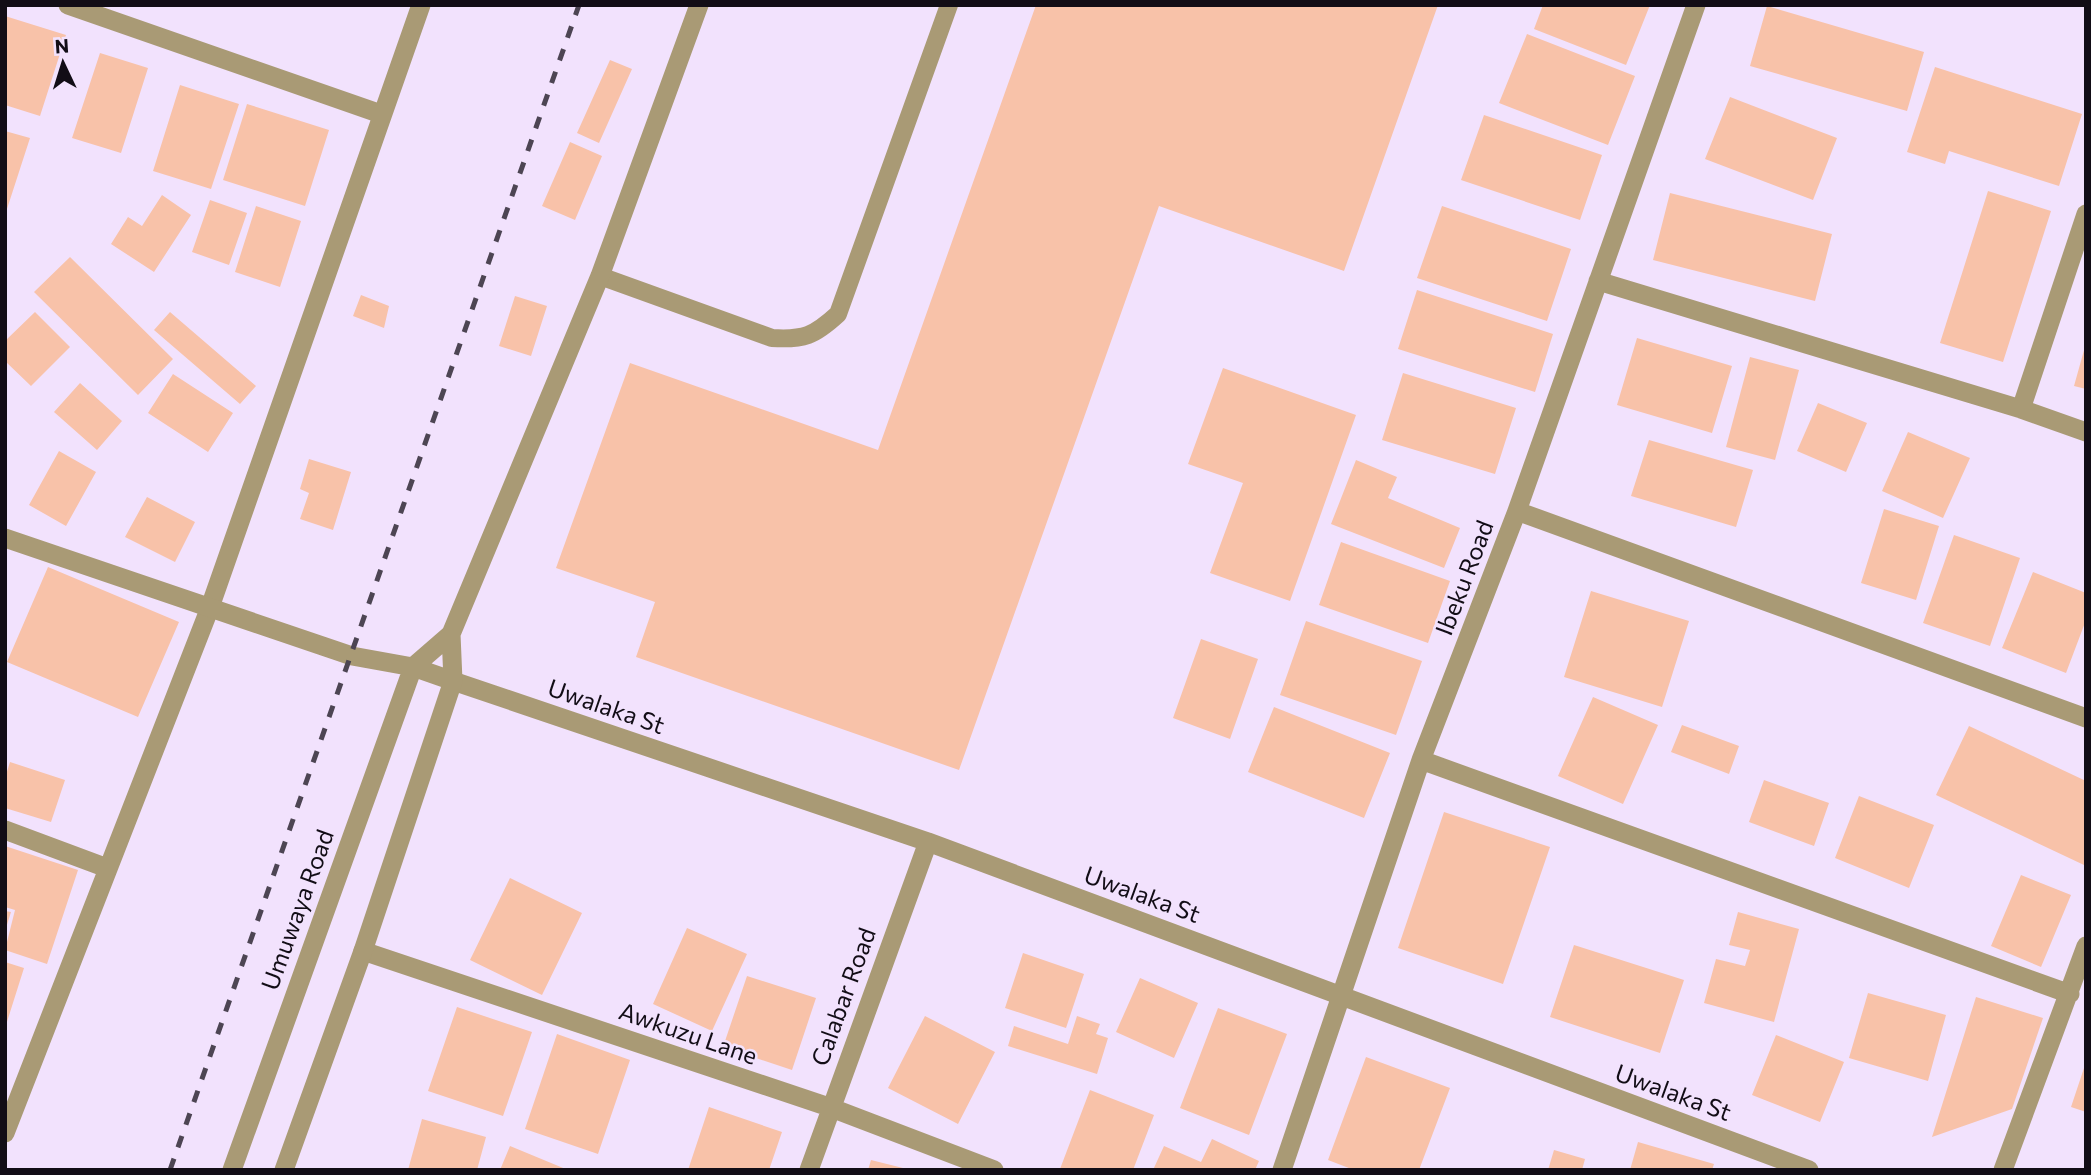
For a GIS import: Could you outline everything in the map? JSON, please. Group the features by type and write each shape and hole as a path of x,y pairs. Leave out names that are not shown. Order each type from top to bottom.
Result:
{"street":[{"path":"68,5 381,114"},
{"path":"5,1133 10,1108 209,610 421,5"},
{"path":"413,667 450,634 600,276 699,5"},
{"name":"Ibeku Road","path":"1282,1170 1421,760 1517,511 1696,5"},
{"path":"2021,409 2086,214"},
{"path":"1598,281 2021,409 2086,432"},
{"path":"1517,511 2086,718"},
{"name":"Uwalaka St","path":"5,538 209,610 352,656 413,667 928,842 1809,1170"},
{"path":"284,1170 363,951 453,681 450,634"},
{"name":"Umuwaya Road","path":"232,1170 413,667"},
{"path":"1421,760 2070,994"},
{"path":"5,830 107,868"},
{"name":"Calabar Road","path":"809,1170 829,1107 928,842"},
{"path":"2003,1170 2086,946"},
{"name":"Awkuzu Lane","path":"363,951 829,1107 994,1170"}],"lane":[{"path":"600,276 772,338 800,339 821,329 838,314 949,5"}],"building":[{"path":"1036,5 1438,5 1344,271 1159,206 959,770 636,657 655,602 556,568 630,363 878,450"},
{"path":"1543,5 1650,5 1626,65 1534,29"},
{"path":"1767,6 1924,52 1907,111 1750,66"},
{"path":"5,16 66,35 40,116 5,105"},
{"path":"1527,34 1635,76 1608,145 1499,103"},
{"path":"100,53 148,68 121,153 72,138"},
{"path":"610,60 632,69 599,143 577,133"},
{"path":"1935,67 2082,114 2059,186 1949,151 1945,164 1907,152"},
{"path":"180,85 239,104 211,189 153,171"},
{"path":"1730,97 1837,138 1813,200 1705,159"},
{"path":"247,104 329,130 305,206 223,180"},
{"path":"1484,115 1602,155 1580,220 1461,180"},
{"path":"5,131 30,138 6,212 5,212"},
{"path":"570,142 602,156 575,220 542,206"},
{"path":"1988,191 2051,211 2003,362 1940,343"},
{"path":"1670,193 1832,234 1815,301 1653,260"},
{"path":"162,195 191,215 154,272 111,244 128,217 142,226"},
{"path":"210,200 247,213 229,265 192,252"},
{"path":"256,206 301,221 280,287 235,272"},
{"path":"1442,206 1571,249 1547,321 1417,278"},
{"path":"70,257 173,359 138,395 34,292"},
{"path":"1417,290 1553,334 1535,392 1398,349"},
{"path":"361,295 389,306 384,328 353,316"},
{"path":"515,296 547,306 531,356 499,346"},
{"path":"35,312 70,347 31,386 5,361 5,341"},
{"path":"170,312 256,386 240,404 154,330"},
{"path":"1637,338 1732,366 1712,433 1617,405"},
{"path":"2086,343 2086,389 2074,386"},
{"path":"1750,357 1799,370 1775,460 1726,447"},
{"path":"1223,368 1356,415 1290,601 1210,573 1243,483 1188,464"},
{"path":"1403,373 1516,408 1495,474 1382,440"},
{"path":"173,374 233,413 208,452 148,413"},
{"path":"80,383 122,421 97,450 54,412"},
{"path":"1818,403 1867,423 1846,472 1797,451"},
{"path":"1908,432 1970,458 1943,518 1882,491"},
{"path":"1649,440 1753,470 1736,527 1631,496"},
{"path":"59,451 96,472 66,526 29,505"},
{"path":"309,459 351,472 333,530 300,519 309,493 300,489"},
{"path":"1356,460 1397,477 1388,498 1460,528 1444,568 1331,524"},
{"path":"147,497 195,522 175,562 125,537"},
{"path":"1884,509 1939,526 1916,600 1861,583"},
{"path":"1954,535 2020,558 1990,646 1923,623"},
{"path":"1341,542 1450,581 1428,643 1319,605"},
{"path":"48,567 179,622 138,717 7,662"},
{"path":"2033,572 2086,593 2086,620 2066,673 2002,648"},
{"path":"1591,591 1689,621 1662,707 1564,677"},
{"path":"1306,621 1422,661 1396,735 1280,695"},
{"path":"1201,639 1258,659 1230,739 1173,718"},
{"path":"1593,697 1658,725 1623,804 1558,776"},
{"path":"1274,707 1390,753 1364,818 1248,772"},
{"path":"1682,725 1739,746 1729,774 1671,752"},
{"path":"1969,726 2086,781 2084,865 1936,795"},
{"path":"10,762 65,780 51,822 5,808 5,778"},
{"path":"1764,780 1829,803 1814,846 1749,822"},
{"path":"1859,796 1934,825 1909,888 1835,858"},
{"path":"1444,812 1550,847 1503,984 1398,948"},
{"path":"5,846 78,870 47,964 5,950 15,910 5,907"},
{"path":"2021,875 2071,895 2041,967 1991,946"},
{"path":"510,878 582,913 542,995 470,960"},
{"path":"5,911 11,912 6,928 5,928"},
{"path":"1738,912 1799,929 1774,1022 1704,1003 1716,959 1745,966 1750,950 1729,945"},
{"path":"687,928 747,954 712,1031 653,1004"},
{"path":"1574,945 1684,980 1660,1053 1550,1017"},
{"path":"1023,953 1084,974 1066,1028 1005,1008"},
{"path":"5,962 24,968 6,1025 5,1024"},
{"path":"747,976 816,998 792,1070 723,1047"},
{"path":"1140,978 1198,1003 1174,1058 1116,1032"},
{"path":"1868,993 1946,1015 1928,1081 1849,1058"},
{"path":"1976,997 2043,1018 2012,1109 1932,1137"},
{"path":"457,1007 532,1032 503,1116 428,1091"},
{"path":"1218,1008 1287,1034 1249,1135 1180,1108"},
{"path":"925,1016 995,1052 958,1124 888,1088"},
{"path":"1077,1016 1100,1024 1096,1034 1108,1038 1097,1074 1008,1046 1014,1026 1068,1044"},
{"path":"557,1034 630,1060 598,1154 525,1129"},
{"path":"1776,1035 1844,1062 1820,1122 1752,1095"},
{"path":"1366,1057 1450,1088 1419,1170 1354,1170 1328,1160"},
{"path":"2086,1065 2086,1112 2071,1107"},
{"path":"1090,1090 1154,1115 1133,1170 1060,1169"},
{"path":"709,1107 782,1132 769,1170 688,1170"},
{"path":"422,1119 486,1137 477,1170 408,1170"},
{"path":"1212,1139 1259,1161 1255,1170 1153,1170 1164,1146 1201,1162"},
{"path":"1638,1142 1714,1164 1712,1170 1630,1170"},
{"path":"510,1146 568,1170 500,1170"},
{"path":"1554,1150 1585,1159 1582,1170 1548,1170"},
{"path":"871,1160 907,1169 907,1170 868,1170"}],"railway":[{"path":"170,1170 579,5"}]}
